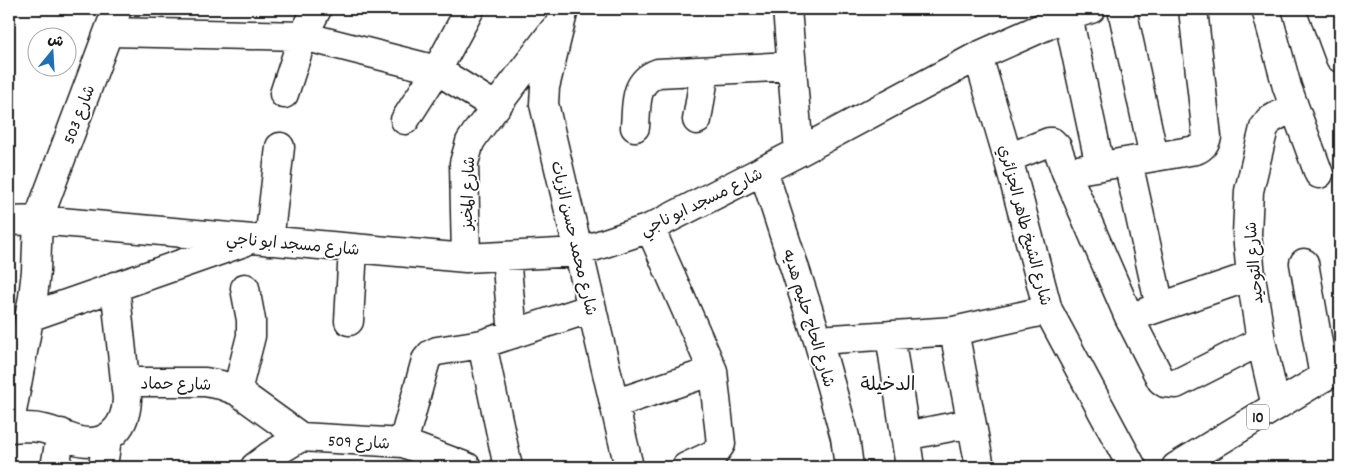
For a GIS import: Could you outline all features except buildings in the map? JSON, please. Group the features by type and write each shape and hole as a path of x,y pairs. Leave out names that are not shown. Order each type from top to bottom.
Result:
{"street":[{"path":"284,94 303,36 317,9"},
{"path":"404,120 436,70 470,9"},
{"path":"787,9 799,152"},
{"path":"1122,9 1160,307"},
{"path":"1066,172 1196,150 1202,147 1207,137 1193,9"},
{"path":"1266,9 1294,106 1319,174"},
{"path":"1322,9 1340,58"},
{"path":"1080,13 1100,166"},
{"name":"شارع مسجد ابو ناجي","path":"9,221 38,220 466,258 578,252 650,228 799,152 978,56 1080,13"},
{"name":"شارع المخبز","path":"466,258 465,158 470,142 562,15"},
{"name":"شارع محمد حسن الزيات","path":"562,15 544,87 544,104 629,467"},
{"path":"113,20 303,36 436,70 496,107"},
{"name":"شارع 503","path":"9,428 23,308 36,271 38,220 113,20"},
{"name":"شارع الشيخ طاهر الجزائري","path":"978,56 1008,158 1048,310 1132,467"},
{"path":"635,127 638,92 642,83 658,73 792,66"},
{"path":"697,120 705,71"},
{"name":"شارع التوحيد","path":"1276,406 1261,341 1251,276 1247,234 1249,192 1262,132 1270,120 1294,106"},
{"path":"1008,158 1049,142 1052,142 1057,147 1129,317 1161,380 1176,384 1261,341"},
{"path":"23,308 115,286 261,240 280,147"},
{"name":"شارع الحاج حليم هديه","path":"764,170 818,340 845,437 849,467"},
{"path":"650,228 713,371 721,444 714,454 686,467"},
{"path":"349,321 353,248"},
{"path":"506,257 513,334"},
{"path":"1304,262 1335,373"},
{"path":"1129,317 1251,276"},
{"path":"9,428 27,427 44,429 84,442 96,442 107,438 120,425 124,417 127,399 115,286"},
{"path":"237,391 251,336 251,320 245,288"},
{"path":"403,443 426,360 431,354 437,351 482,344 592,308"},
{"path":"818,340 954,331 1048,310"},
{"path":"954,331 980,467"},
{"path":"890,335 910,467"},
{"path":"482,344 508,467"},
{"path":"614,404 713,371"},
{"name":"10","path":"1183,465 1276,406 1335,373"},
{"name":"شارع حماد","path":"125,382 205,382 221,385 237,391 301,437"},
{"path":"905,436 972,423"},
{"path":"55,467 61,434"},
{"path":"255,467 301,437"},
{"name":"شارع 509","path":"301,437 403,443 467,467"},
{"path":"103,467 107,438"}],"district":[{"name":"الدخيلة","path":"888,383"}]}
